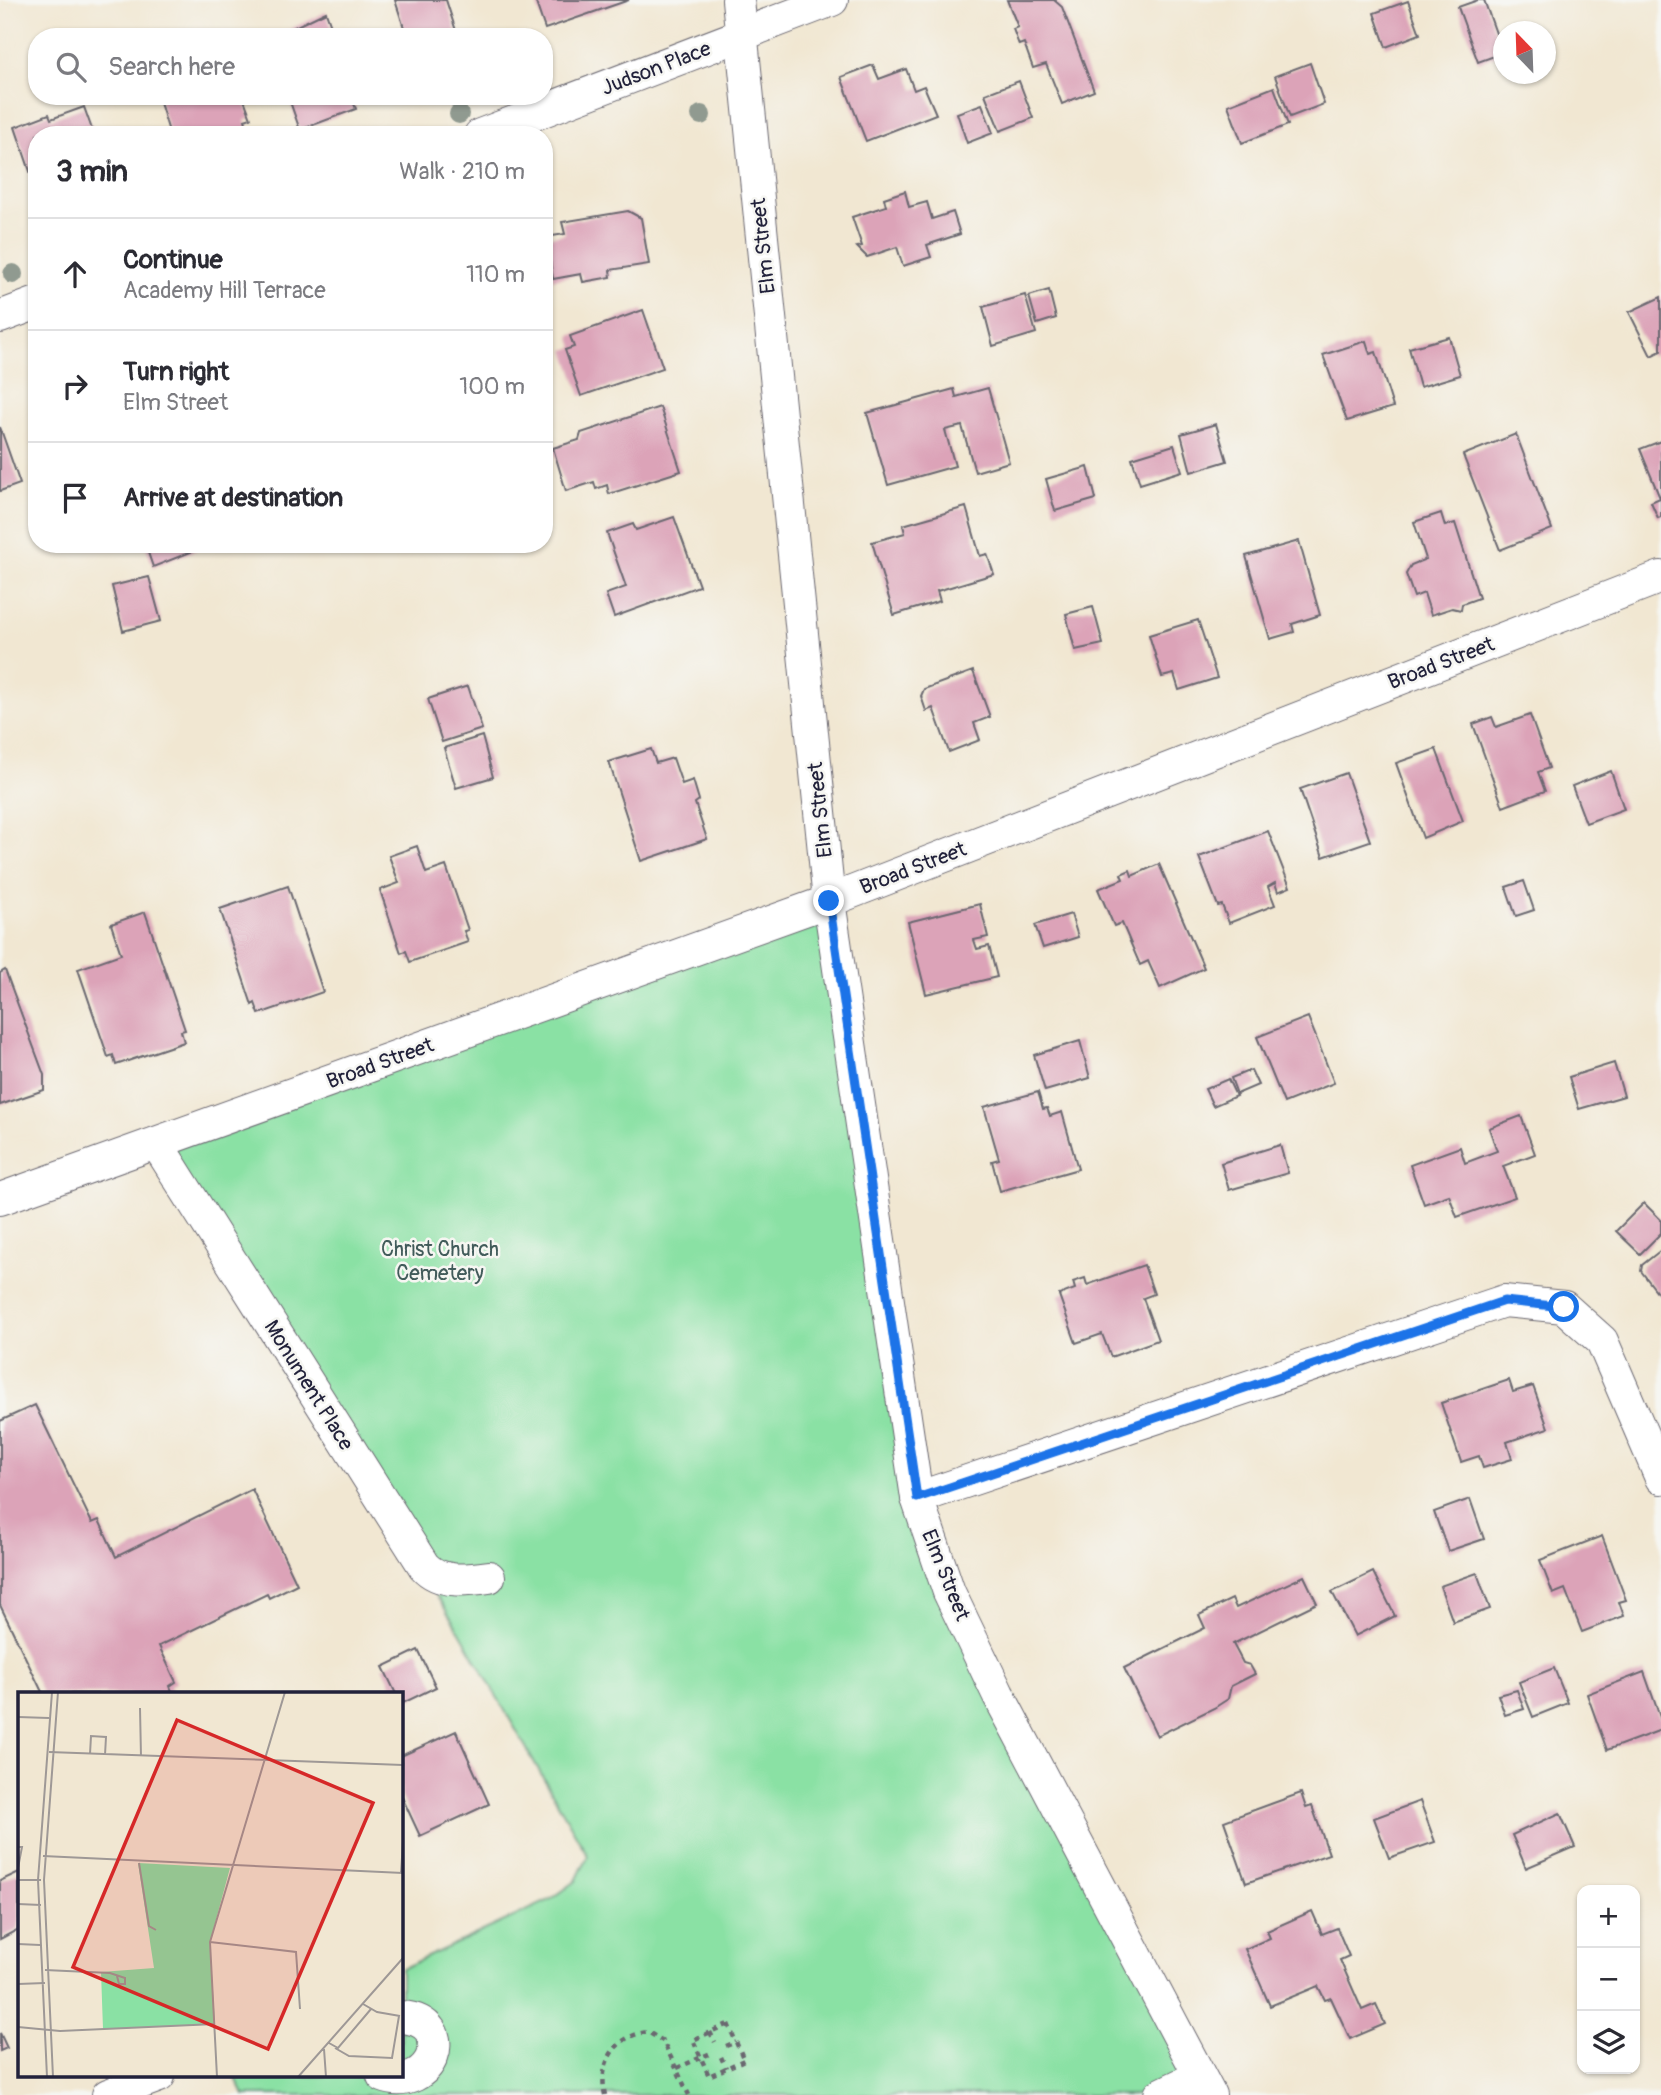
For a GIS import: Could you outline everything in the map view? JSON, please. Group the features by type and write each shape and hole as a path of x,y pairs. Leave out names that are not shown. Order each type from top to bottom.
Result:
{"street":[{"name":"Elm Street","path":"738,0 829,901 917,1498 949,1592 998,1694 1205,2086"},
{"name":"Judson Place","path":"504,126 832,0"},
{"path":"0,317 28,306"},
{"name":"Broad Street","path":"0,1199 829,901 1661,578"},
{"name":"Monument Place","path":"157,1144 424,1566 437,1576 446,1578 489,1577"},
{"path":"917,1498 1504,1301 1564,1307 1602,1341 1661,1478"},
{"path":"389,2078 400,2082 411,2081 420,2077 433,2061 434,2041 430,2031 413,2018 402,2017"},
{"path":"108,2095 154,2078"},
{"path":"1160,2095 1205,2086"}],"path":[{"path":"727,2024 736,2042 744,2060 709,2076 693,2039 727,2024"},
{"path":"605,2095 603,2084 609,2055 622,2040 639,2032 657,2035 667,2046 689,2095"},
{"path":"710,2032 715,2042"},
{"path":"726,2046 736,2042"},
{"path":"677,2068 711,2053"},
{"path":"721,2057 726,2068"}],"green space":[{"name":"Christ Church Cemetery","path":"829,901 917,1498 1199,2076 1160,2095 244,2095 236,2078 402,2078 402,1969 550,1900 576,1881 588,1856 460,1632 149,1148"}],"building":[{"path":"395,0 446,0 455,28 404,28"},
{"path":"535,0 629,0 548,28 545,28"},
{"path":"1007,0 1054,0 1062,7 1094,91 1062,104 1046,64 1033,68 1024,43 1019,45 1013,29 1018,27"},
{"path":"1484,0 1493,25 1493,57 1478,62 1458,7"},
{"path":"1408,1 1420,34 1386,47 1374,13"},
{"path":"326,12 332,28 292,28"},
{"path":"1310,63 1324,104 1290,117 1275,76"},
{"path":"873,65 879,79 906,69 914,90 924,86 936,114 866,141 841,77"},
{"path":"1019,81 1033,118 1000,131 985,94"},
{"path":"1274,87 1288,125 1242,143 1228,105"},
{"path":"982,104 993,133 967,143 957,113"},
{"path":"161,105 246,105 251,118 245,120 247,126 167,126"},
{"path":"291,105 354,105 356,109 311,126 299,126"},
{"path":"84,107 91,126 28,126 28,165 15,127 49,114 51,119"},
{"path":"905,191 909,207 927,202 932,219 953,212 960,234 927,245 931,257 903,266 897,247 867,257 857,247 862,246 852,217 886,206 884,198"},
{"path":"628,211 641,218 649,264 610,270 611,277 583,282 581,274 553,279 553,236 565,234 562,222"},
{"path":"1049,290 1056,318 1037,324 1029,296"},
{"path":"1025,295 1036,333 993,346 983,307"},
{"path":"1661,297 1661,351 1651,356 1629,312"},
{"path":"643,310 663,368 581,396 565,350 574,347 570,336"},
{"path":"1449,337 1460,375 1420,387 1409,348"},
{"path":"1366,341 1370,354 1376,352 1393,407 1347,421 1323,355"},
{"path":"988,388 1009,462 975,472 962,426 945,430 955,466 888,485 867,413 954,389 956,397"},
{"path":"660,407 681,471 609,494 607,485 596,489 594,482 566,491 553,448 579,440 581,433"},
{"path":"1216,424 1227,461 1191,472 1181,434"},
{"path":"0,427 20,484 0,491"},
{"path":"1516,434 1552,529 1500,550 1463,455"},
{"path":"1661,441 1661,517 1658,518 1651,502 1660,498 1640,449"},
{"path":"1174,445 1182,471 1140,484 1132,458"},
{"path":"1088,467 1096,499 1055,511 1046,479"},
{"path":"966,507 980,556 987,554 994,574 937,591 940,601 894,615 872,542 905,533 903,525"},
{"path":"1441,513 1445,526 1455,523 1479,598 1462,604 1461,610 1452,608 1431,615 1424,593 1414,597 1406,574 1411,565 1426,559 1414,522"},
{"path":"674,517 699,586 614,617 606,594 626,587 607,533 633,524 636,530"},
{"path":"1299,541 1320,615 1292,624 1294,632 1270,639 1246,556"},
{"path":"148,553 188,553 153,567"},
{"path":"149,577 161,621 123,631 112,586"},
{"path":"1093,607 1103,644 1075,650 1066,614"},
{"path":"1198,620 1217,678 1179,690 1174,674 1162,677 1149,635"},
{"path":"973,671 990,717 974,723 980,740 949,752 933,708 926,711 921,696 924,689"},
{"path":"468,686 482,729 442,742 428,699"},
{"path":"1530,715 1549,768 1538,772 1545,791 1503,807 1473,724 1492,717 1496,727"},
{"path":"482,736 493,777 456,788 444,748"},
{"path":"651,749 656,763 673,758 682,784 693,780 699,800 695,803 707,839 641,861 609,762"},
{"path":"1436,749 1463,821 1423,838 1396,763"},
{"path":"1611,771 1624,809 1586,823 1572,786"},
{"path":"1346,773 1370,841 1323,857 1300,789"},
{"path":"1268,831 1290,887 1278,892 1275,883 1268,887 1275,905 1229,923 1222,905 1218,906 1199,857"},
{"path":"417,846 426,873 446,866 468,930 464,931 468,942 410,962 406,951 401,953 380,890 399,883 389,856"},
{"path":"1159,864 1204,968 1160,988 1148,961 1140,965 1122,923 1114,926 1098,889 1123,879 1121,874 1130,870 1132,876"},
{"path":"1524,881 1534,910 1516,916 1506,887"},
{"path":"288,886 323,992 259,1014 255,1003 252,1005 220,909"},
{"path":"980,904 988,937 974,940 977,949 989,946 997,977 926,994 908,922"},
{"path":"145,912 185,1030 181,1031 184,1042 116,1065 113,1055 108,1057 78,969 121,954 111,924"},
{"path":"1071,914 1078,937 1043,948 1035,925"},
{"path":"5,970 44,1075 44,1090 0,1105 0,973"},
{"path":"1308,1017 1334,1083 1284,1103 1257,1037"},
{"path":"1080,1041 1090,1078 1045,1091 1034,1055"},
{"path":"1614,1063 1624,1096 1579,1109 1569,1077"},
{"path":"1251,1070 1258,1085 1237,1094 1231,1078"},
{"path":"1228,1079 1236,1096 1213,1106 1205,1089"},
{"path":"1038,1092 1043,1109 1047,1108 1050,1116 1062,1112 1078,1169 1000,1191 992,1161 999,1159 984,1107"},
{"path":"1521,1116 1535,1154 1503,1166 1515,1197 1457,1217 1449,1195 1424,1204 1410,1165 1460,1147 1465,1163 1497,1151 1489,1128"},
{"path":"1280,1145 1288,1173 1229,1190 1221,1163"},
{"path":"1644,1203 1661,1220 1661,1233 1640,1254 1616,1231"},
{"path":"1661,1250 1661,1297 1641,1271 1642,1265"},
{"path":"1144,1265 1154,1294 1143,1298 1158,1340 1111,1357 1102,1334 1076,1343 1059,1295 1075,1289 1073,1282 1085,1278 1087,1285"},
{"path":"1509,1380 1513,1392 1533,1386 1548,1428 1507,1442 1512,1459 1483,1468 1479,1456 1461,1462 1441,1403"},
{"path":"35,1405 92,1523 99,1520 116,1557 252,1489 297,1584 269,1598 267,1594 159,1646 176,1682 170,1686 172,1692 42,1692 0,1605 0,1421"},
{"path":"1470,1499 1484,1539 1448,1551 1434,1512"},
{"path":"1602,1536 1626,1600 1619,1602 1624,1616 1582,1632 1565,1589 1553,1594 1540,1560"},
{"path":"1373,1572 1395,1616 1355,1636 1332,1592"},
{"path":"1477,1573 1490,1609 1453,1622 1440,1586"},
{"path":"1304,1576 1317,1603 1233,1644 1243,1663 1250,1665 1255,1674 1231,1686 1228,1699 1214,1708 1157,1736 1124,1668 1205,1628 1199,1615 1232,1599 1236,1608"},
{"path":"418,1650 436,1687 402,1704 402,1692 395,1692 383,1667"},
{"path":"1554,1668 1568,1703 1533,1717 1519,1682"},
{"path":"1644,1672 1661,1720 1661,1730 1607,1750 1587,1694"},
{"path":"1517,1690 1524,1709 1505,1715 1498,1695"},
{"path":"456,1731 489,1804 420,1836 402,1797 402,1756"},
{"path":"1301,1793 1306,1808 1312,1806 1329,1854 1246,1883 1224,1821"},
{"path":"1420,1801 1435,1842 1389,1858 1374,1818"},
{"path":"1560,1813 1575,1847 1526,1868 1512,1835"},
{"path":"18,1872 18,1930 0,1939 0,1881"},
{"path":"1312,1911 1322,1934 1337,1928 1349,1956 1340,1960 1362,2010 1376,2004 1385,2024 1350,2039 1331,1998 1325,2000 1318,1986 1270,2006 1245,1949 1270,1938 1267,1931"},
{"path":"0,2033 7,2048 0,2051"}],"route":[{"path":"829,901 917,1498 1504,1301 1564,1307"}]}
